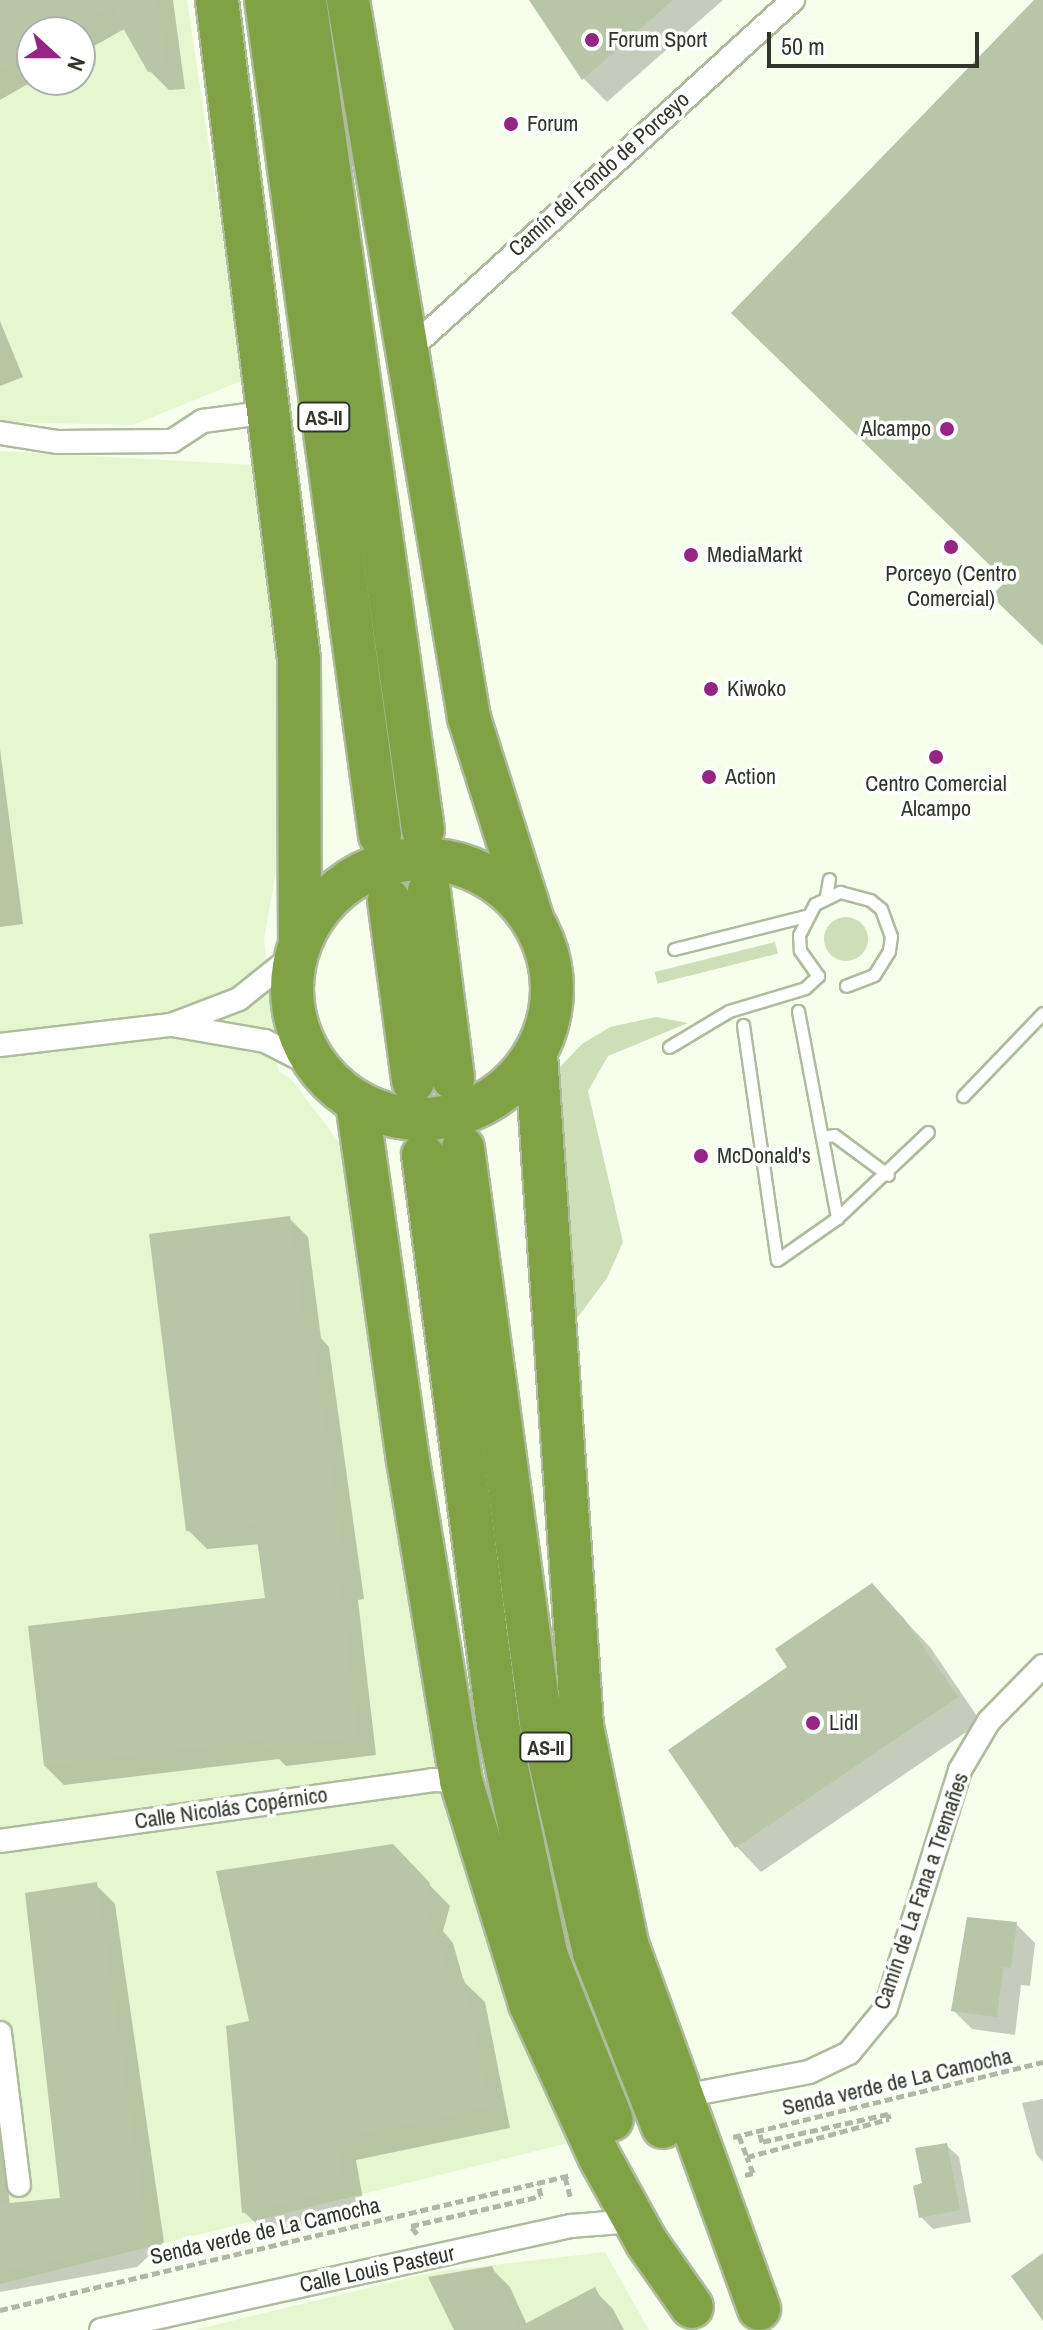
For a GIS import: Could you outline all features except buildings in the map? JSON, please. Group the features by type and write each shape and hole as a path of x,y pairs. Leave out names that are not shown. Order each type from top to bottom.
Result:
{"highway":[{"path":"217,0 299,659 297,948 297,1031 316,1067 357,1102 406,1118 449,1117 492,1100 536,1054 551,1018 554,986 546,940 532,918 499,884 471,870 432,857 407,857 350,880 326,901 297,948"},
{"name":"AS-II","path":"266,0 380,835"},
{"name":"AS-II","path":"305,0 423,830"},
{"path":"348,0 469,718 532,918"},
{"path":"389,900 433,1079 429,891"},
{"path":"536,1054 582,1726 627,1944 678,2097 764,2319"},
{"path":"357,1102 408,1460 461,1781 530,2004 600,2158 647,2243 698,2319"},
{"name":"AS-II","path":"698,2319 547,1957 498,1725 443,1151 541,1723 594,1953 667,2136 764,2319"}],"street":[{"name":"Camín del Fondo de Porceyo","path":"408,351 572,198 793,0"},
{"path":"0,433 58,442 172,441 203,421 270,412"},
{"path":"0,1045 171,1025 239,999 297,948"},
{"path":"171,1025 265,1041 316,1067"},
{"name":"Camín de La Fana a Tremañes","path":"678,2097 809,2072 849,2053 886,2008 960,1770 989,1721 1043,1666"},
{"name":"Calle Nicolás Copérnico","path":"0,1841 432,1780 461,1781"},
{"path":"0,2033 19,2185"},
{"name":"Calle Louis Pasteur","path":"101,2330 571,2226 621,2222 647,2243"}],"lane":[{"path":"674,949 805,916 826,896 829,879"},
{"path":"826,896 856,893 870,900 888,922 889,951 883,964 874,975 846,986"},
{"path":"669,1047 729,1011 805,988 818,976 800,950 805,916"},
{"path":"798,1011 837,1218"},
{"path":"963,1096 1043,1013"},
{"path":"743,1025 777,1260 837,1218 888,1175 928,1132"},
{"path":"822,1137 834,1135 888,1175"}],"path":[{"name":"Senda verde de La Camocha","path":"719,2140 1043,2062"},
{"name":"Senda verde de La Camocha","path":"747,2157 889,2119 888,2114 762,2142 759,2131"},
{"path":"735,2178 753,2173 739,2136"},
{"name":"Senda verde de La Camocha","path":"0,2310 580,2173"},
{"path":"565,2177 571,2199 571,2226"},
{"name":"Senda verde de La Camocha","path":"538,2183 541,2196 411,2226 413,2235 542,2206"},
{"path":"556,2202 571,2199"}],"shaded area":[{"path":"0,0 187,0 244,380 133,425 0,422"},
{"path":"0,451 254,465 278,662 280,848 264,939 278,1071 291,1079 339,1142 351,1184 447,1776 580,2140 0,2284"},
{"path":"846,917 862,923 868,939 862,955 846,961 830,955 824,939 830,923"},
{"path":"775,942 778,954 658,984 655,972"},
{"path":"656,1017 688,1023 608,1056 588,1091 623,1242 607,1278 569,1329 558,1069 582,1044 610,1027"},
{"path":"605,2252 649,2330 194,2330 434,2272"}],"tunnel":[{"path":"423,830 429,891"},
{"path":"380,835 389,900"},
{"path":"453,1078 463,1148"},
{"path":"413,1081 423,1155"}],"place":[{"name":"Forum Sport","path":"592,40"},
{"name":"Forum","path":"511,124"},
{"name":"Alcampo","path":"947,429"},
{"name":"Porceyo (Centro Comercial)","path":"951,547"},
{"name":"MediaMarkt","path":"691,555"},
{"name":"Kiwoko","path":"711,689"},
{"name":"Centro Comercial Alcampo","path":"936,757"},
{"name":"Action","path":"709,777"},
{"name":"McDonald's","path":"701,1156"},
{"name":"Lidl","path":"813,1723"}]}
